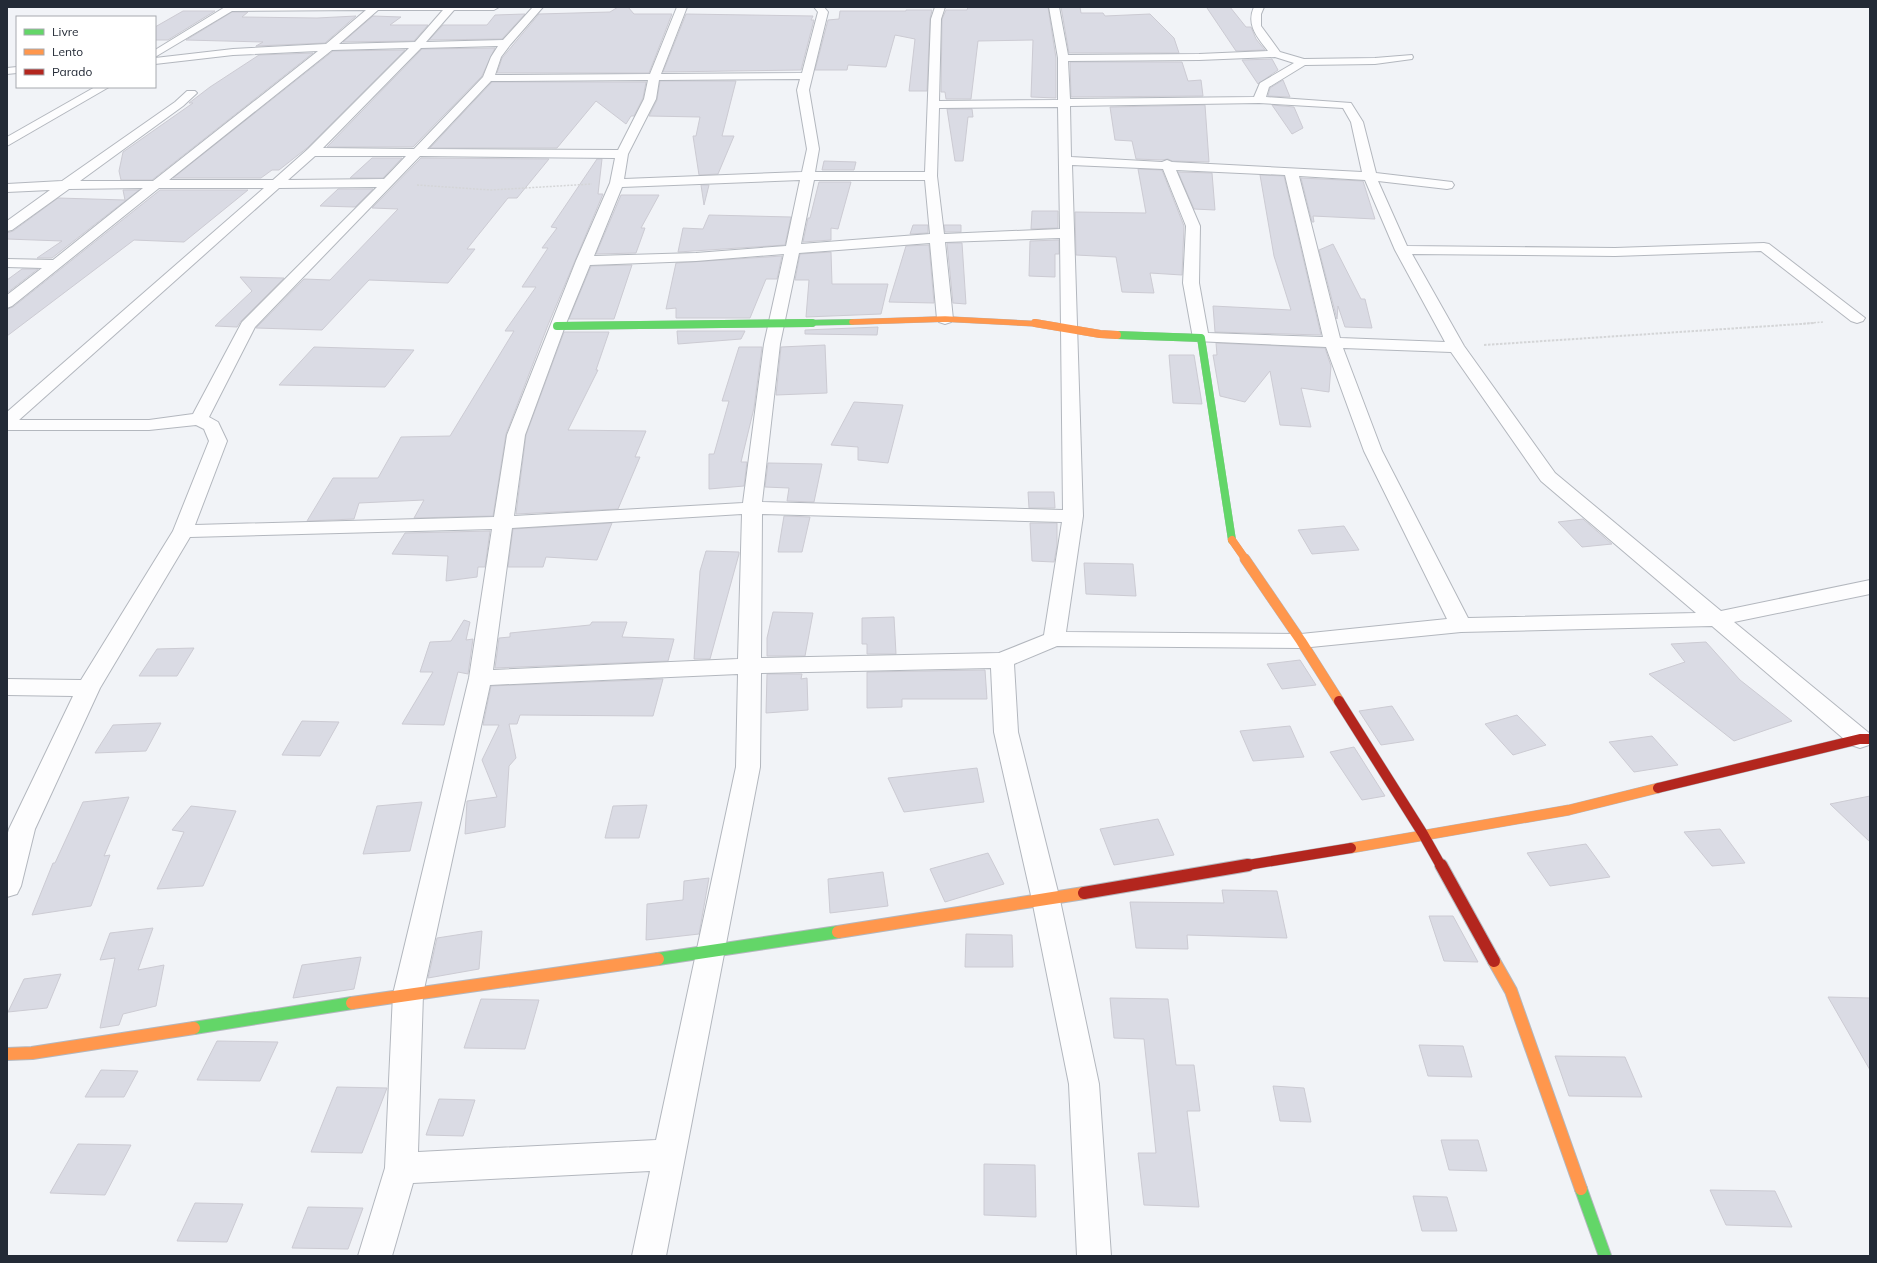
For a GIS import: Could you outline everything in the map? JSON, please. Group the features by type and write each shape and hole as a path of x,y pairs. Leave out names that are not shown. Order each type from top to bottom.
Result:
{"street":[{"path":"156,53 231,7 494,7"},
{"path":"7,421 312,152 418,45 451,7"},
{"path":"199,419 248,325 418,153 488,78 496,57 506,43 538,7"},
{"path":"375,1256 401,1168 408,994 480,678 516,435 556,326 617,183 622,154 650,99 654,77 682,7"},
{"path":"648,1256 748,767 752,508 772,344 813,149 803,90 823,12 818,7"},
{"path":"940,7 936,19 932,105 931,176 945,319"},
{"path":"1054,7 1063,58 1073,516 1054,638"},
{"path":"1260,7 1255,14 1255,26 1276,54"},
{"path":"7,303 157,185 329,47 375,8"},
{"path":"156,61 233,52 329,47 506,43"},
{"path":"1063,58 1199,57 1276,54 1303,62 1375,61 1408,57"},
{"path":"1259,100 1264,85 1303,62"},
{"path":"488,78 806,76"},
{"path":"7,142 101,88"},
{"path":"7,227 179,104 191,92"},
{"path":"932,105 1259,100 1347,105 1357,122 1370,177 1402,250 1456,347 1548,477 1715,619 1865,739"},
{"path":"312,152 622,154"},
{"path":"1066,161 1167,164 1349,174 1447,185"},
{"path":"1167,164 1193,226 1191,283 1220,449 1231,539 1301,641 1423,834 1511,991 1605,1256"},
{"path":"1291,171 1333,344 1373,451 1461,625"},
{"path":"617,183 808,176 931,176"},
{"path":"7,188 66,186 388,183"},
{"path":"583,261 696,258 938,238 1068,233"},
{"path":"1402,250 1615,252 1764,247 1857,318"},
{"path":"7,263 56,264"},
{"path":"556,326 776,324 945,319 1032,322 1068,327 1100,334 1333,344 1456,347"},
{"path":"7,424 149,425 199,419 212,426 218,441 183,531 88,688 22,829 7,886"},
{"path":"183,531 504,523 752,508 1073,516"},
{"path":"480,678 749,666 1002,660 1054,638 1301,641 1461,625 1715,619 1870,586"},
{"path":"1002,660 1006,732 1046,900 1084,1084 1094,1256"},
{"path":"7,687 88,688"},
{"path":"7,1054 32,1053 408,994 711,951 1046,900 1569,810 1865,739"},
{"path":"401,1168 669,1155"}],"path":[{"path":"388,183 491,190 617,183"},
{"path":"1456,347 1797,324 1857,318"}],"building":[{"path":"618,7 628,7 634,14 672,14 649,73 497,73 502,58 539,14 610,12"},
{"path":"968,7 1048,7 1056,58 1056,98 1031,97 1033,40 978,41 971,99 946,99 945,92 941,92 942,19 946,10 967,10"},
{"path":"1061,7 1080,7 1081,13 1103,13 1105,16 1150,14 1174,38 1179,53 1069,53"},
{"path":"1230,7 1246,27 1251,27 1256,39 1265,50 1236,51 1207,8"},
{"path":"932,10 930,19 927,91 909,91 915,39 895,35 886,67 848,65 847,70 815,70 828,20 839,19 840,11"},
{"path":"183,11 215,11 168,40 156,40 156,26"},
{"path":"232,12 248,12 242,17 317,18 356,16 325,43 256,46 263,42 186,40"},
{"path":"525,14 502,39 429,40 443,25 487,25 495,15"},
{"path":"686,14 813,16 811,20 814,20 801,70 663,72"},
{"path":"373,16 401,17 390,25 428,25 414,41 343,42"},
{"path":"495,48 482,76 413,147 327,147 422,49"},
{"path":"405,50 307,148 279,170 272,170 261,178 173,178 333,51"},
{"path":"313,53 152,180 121,180 119,171 123,152 193,103 189,103 210,87 259,55"},
{"path":"1272,59 1278,70 1258,84 1242,60"},
{"path":"1070,62 1182,62 1188,81 1201,80 1203,96 1071,97"},
{"path":"1283,80 1290,97 1268,96 1270,88"},
{"path":"660,81 736,81 722,136 734,136 718,174 699,175 693,136 696,136 700,117 649,116 657,100"},
{"path":"492,82 646,82 643,98 634,116 631,116 626,124 596,101 557,148 430,148"},
{"path":"1205,105 1209,162 1172,161 1168,159 1136,159 1132,141 1115,140 1110,107"},
{"path":"1272,105 1294,107 1303,128 1292,134"},
{"path":"947,109 972,109 973,117 968,117 963,161 955,161"},
{"path":"372,158 402,158 383,178 350,178"},
{"path":"421,158 549,159 517,198 508,198 467,249 475,249 448,283 369,280 322,330 256,328 304,279 330,280 398,209 372,208"},
{"path":"597,159 602,159 598,194 603,194 548,325 506,434 493,516 414,518 424,500 359,503 354,519 307,521 333,478 378,478 401,437 450,436 514,331 505,331 536,287 522,287 548,248 542,248 557,228 551,227"},
{"path":"824,161 856,162 854,170 822,170"},
{"path":"1138,169 1162,170 1184,226 1182,275 1150,273 1154,293 1122,292 1116,257 1076,255 1075,212 1146,213"},
{"path":"1178,172 1212,173 1215,210 1194,209"},
{"path":"1260,175 1284,176 1321,335 1215,332 1213,306 1291,310 1274,256"},
{"path":"1301,178 1363,181 1375,219 1313,216 1314,222 1312,222"},
{"path":"819,182 851,182 838,229 831,228 831,240 803,242 808,218 810,218"},
{"path":"701,185 709,185 704,205"},
{"path":"338,189 373,189 355,207 320,206"},
{"path":"123,190 139,190 52,258 37,258 62,241 7,239 7,233 13,231 58,198 125,200"},
{"path":"160,190 248,190 184,242 134,240 7,336 7,309 13,307"},
{"path":"621,195 659,195 641,228 645,228 636,253 596,254"},
{"path":"1032,211 1058,211 1058,228 1031,229"},
{"path":"709,215 791,217 785,245 678,252 683,228 703,229"},
{"path":"913,225 928,225 928,233 910,234"},
{"path":"944,225 961,225 961,232 945,232"},
{"path":"1059,240 1059,254 1055,254 1055,277 1029,276 1030,241"},
{"path":"947,243 962,243 966,304 953,303"},
{"path":"1333,244 1361,299 1365,299 1372,328 1345,327 1338,306 1337,319 1319,250"},
{"path":"929,245 934,303 889,302 906,246"},
{"path":"831,252 832,284 888,284 881,314 806,317 809,280 795,280 800,254"},
{"path":"782,256 777,279 766,279 750,318 676,318 676,308 666,309 676,263"},
{"path":"632,265 614,319 569,319 591,266"},
{"path":"22,269 38,269 7,293 7,280"},
{"path":"240,277 284,278 241,321 237,327 215,326 252,291"},
{"path":"878,327 877,335 805,334 805,330"},
{"path":"677,331 745,331 741,339 678,344"},
{"path":"564,332 609,332 596,370 598,370 568,430 646,431 635,457 640,457 618,509 516,514 526,435"},
{"path":"1216,343 1325,348 1331,366 1329,392 1301,388 1311,427 1280,425 1270,371 1245,402 1220,396 1213,355 1217,355"},
{"path":"825,345 827,393 776,395 781,347"},
{"path":"314,347 414,350 385,387 279,385"},
{"path":"739,347 762,347 754,408 741,462 747,462 744,486 709,489 709,454 714,454 729,401 722,401"},
{"path":"1169,355 1194,355 1202,404 1173,403"},
{"path":"854,402 903,405 888,463 858,460 858,447 831,445"},
{"path":"768,463 822,464 814,502 787,501 789,488 765,487"},
{"path":"1028,492 1054,492 1055,508 1029,508"},
{"path":"784,516 810,517 802,552 778,552"},
{"path":"1583,519 1612,544 1582,547 1558,522"},
{"path":"612,523 597,560 546,557 543,567 508,567 513,529"},
{"path":"1030,523 1057,523 1057,546 1054,562 1032,561"},
{"path":"1344,526 1359,550 1312,554 1298,530"},
{"path":"490,531 485,567 478,567 477,577 446,581 448,556 392,554 405,533"},
{"path":"706,551 739,552 739,554 710,659 694,659 700,571"},
{"path":"1084,563 1133,564 1136,596 1086,594"},
{"path":"773,612 813,613 805,656 767,656 767,638"},
{"path":"894,617 896,654 867,654 867,644 862,644 862,618"},
{"path":"464,620 470,622 466,640 473,639 468,674 458,672 444,725 402,724 433,672 420,672 430,642 451,641"},
{"path":"592,622 627,622 622,637 674,639 668,661 495,668 499,638 510,637 510,633 590,625"},
{"path":"1706,642 1740,680 1792,721 1734,741 1649,674 1685,662 1671,644"},
{"path":"194,648 177,676 139,676 157,649"},
{"path":"1300,660 1316,685 1282,689 1267,664"},
{"path":"985,670 987,699 902,699 902,707 867,708 867,672"},
{"path":"767,674 802,674 801,679 807,678 808,710 766,713"},
{"path":"663,679 653,716 520,715 517,724 509,724 516,758 509,766 505,827 465,834 467,801 497,797 482,760 499,725 483,725 491,686"},
{"path":"1392,706 1414,740 1381,745 1359,711"},
{"path":"1517,715 1546,745 1513,755 1485,724"},
{"path":"302,721 339,722 320,756 282,755"},
{"path":"161,723 146,751 95,753 113,725"},
{"path":"1290,726 1304,757 1253,761 1240,731"},
{"path":"1652,736 1678,765 1634,772 1609,742"},
{"path":"1354,747 1385,796 1362,800 1330,752"},
{"path":"977,768 984,802 904,812 888,778"},
{"path":"1870,796 1870,842 1830,804"},
{"path":"129,797 104,856 110,855 91,906 32,915 53,863 55,863 83,802"},
{"path":"422,802 410,851 363,854 377,806"},
{"path":"647,805 639,838 605,838 613,806"},
{"path":"191,806 236,811 203,886 157,889 184,832 172,830"},
{"path":"1158,819 1174,855 1114,865 1100,829"},
{"path":"1720,829 1745,863 1712,866 1684,832"},
{"path":"1586,844 1610,877 1550,886 1527,853"},
{"path":"988,853 1004,884 945,902 930,869"},
{"path":"883,872 888,906 830,913 828,879"},
{"path":"709,878 699,934 646,940 647,904 683,900 684,881"},
{"path":"1222,890 1277,891 1287,938 1187,935 1188,949 1136,948 1130,902 1224,903"},
{"path":"1429,916 1453,916 1478,962 1444,961"},
{"path":"153,928 138,970 164,965 156,1006 123,1014 119,1025 100,1028 115,958 100,960 110,933"},
{"path":"482,931 479,969 428,978 437,938"},
{"path":"966,934 1012,935 1013,967 965,967"},
{"path":"361,957 354,989 293,998 302,965"},
{"path":"61,974 47,1008 8,1012 24,979"},
{"path":"1828,997 1870,998 1870,1070"},
{"path":"1110,998 1168,999 1176,1065 1194,1065 1200,1111 1187,1111 1199,1207 1144,1205 1138,1153 1156,1153 1144,1039 1114,1038"},
{"path":"481,999 539,1000 525,1049 464,1048"},
{"path":"217,1041 278,1042 260,1081 197,1080"},
{"path":"1419,1045 1463,1046 1472,1077 1428,1076"},
{"path":"1555,1056 1625,1057 1642,1097 1569,1096"},
{"path":"101,1070 138,1071 124,1097 85,1097"},
{"path":"1273,1086 1304,1088 1311,1122 1280,1121"},
{"path":"337,1087 387,1088 362,1153 311,1152"},
{"path":"439,1099 475,1100 463,1136 426,1135"},
{"path":"1441,1140 1478,1140 1487,1171 1449,1170"},
{"path":"78,1144 131,1145 105,1195 50,1193"},
{"path":"984,1164 1035,1165 1036,1217 984,1215"},
{"path":"1710,1190 1775,1191 1792,1227 1726,1225"},
{"path":"1413,1196 1447,1197 1457,1231 1422,1231"},
{"path":"195,1203 243,1204 227,1242 177,1241"},
{"path":"308,1207 363,1208 348,1249 292,1248"}],"traffic: fast":[{"path":"557,326 852,322"},
{"path":"1117,335 1201,338 1232,540"},
{"path":"658,959 838,932"},
{"path":"194,1028 352,1003"},
{"path":"1581,1189 1605,1256"}],"traffic: slow":[{"path":"852,322 945,319 1032,322 1100,334 1117,335"},
{"path":"1232,540 1301,641 1339,701"},
{"path":"1351,848 1569,810 1658,788"},
{"path":"838,932 1084,893"},
{"path":"352,1003 658,959"},
{"path":"1494,961 1511,991 1581,1189"},
{"path":"7,1054 32,1053 194,1028"}],"traffic: jam":[{"path":"1339,701 1423,834 1494,961"},
{"path":"1658,788 1860,739 1870,739"},
{"path":"1084,893 1351,848"}]}
